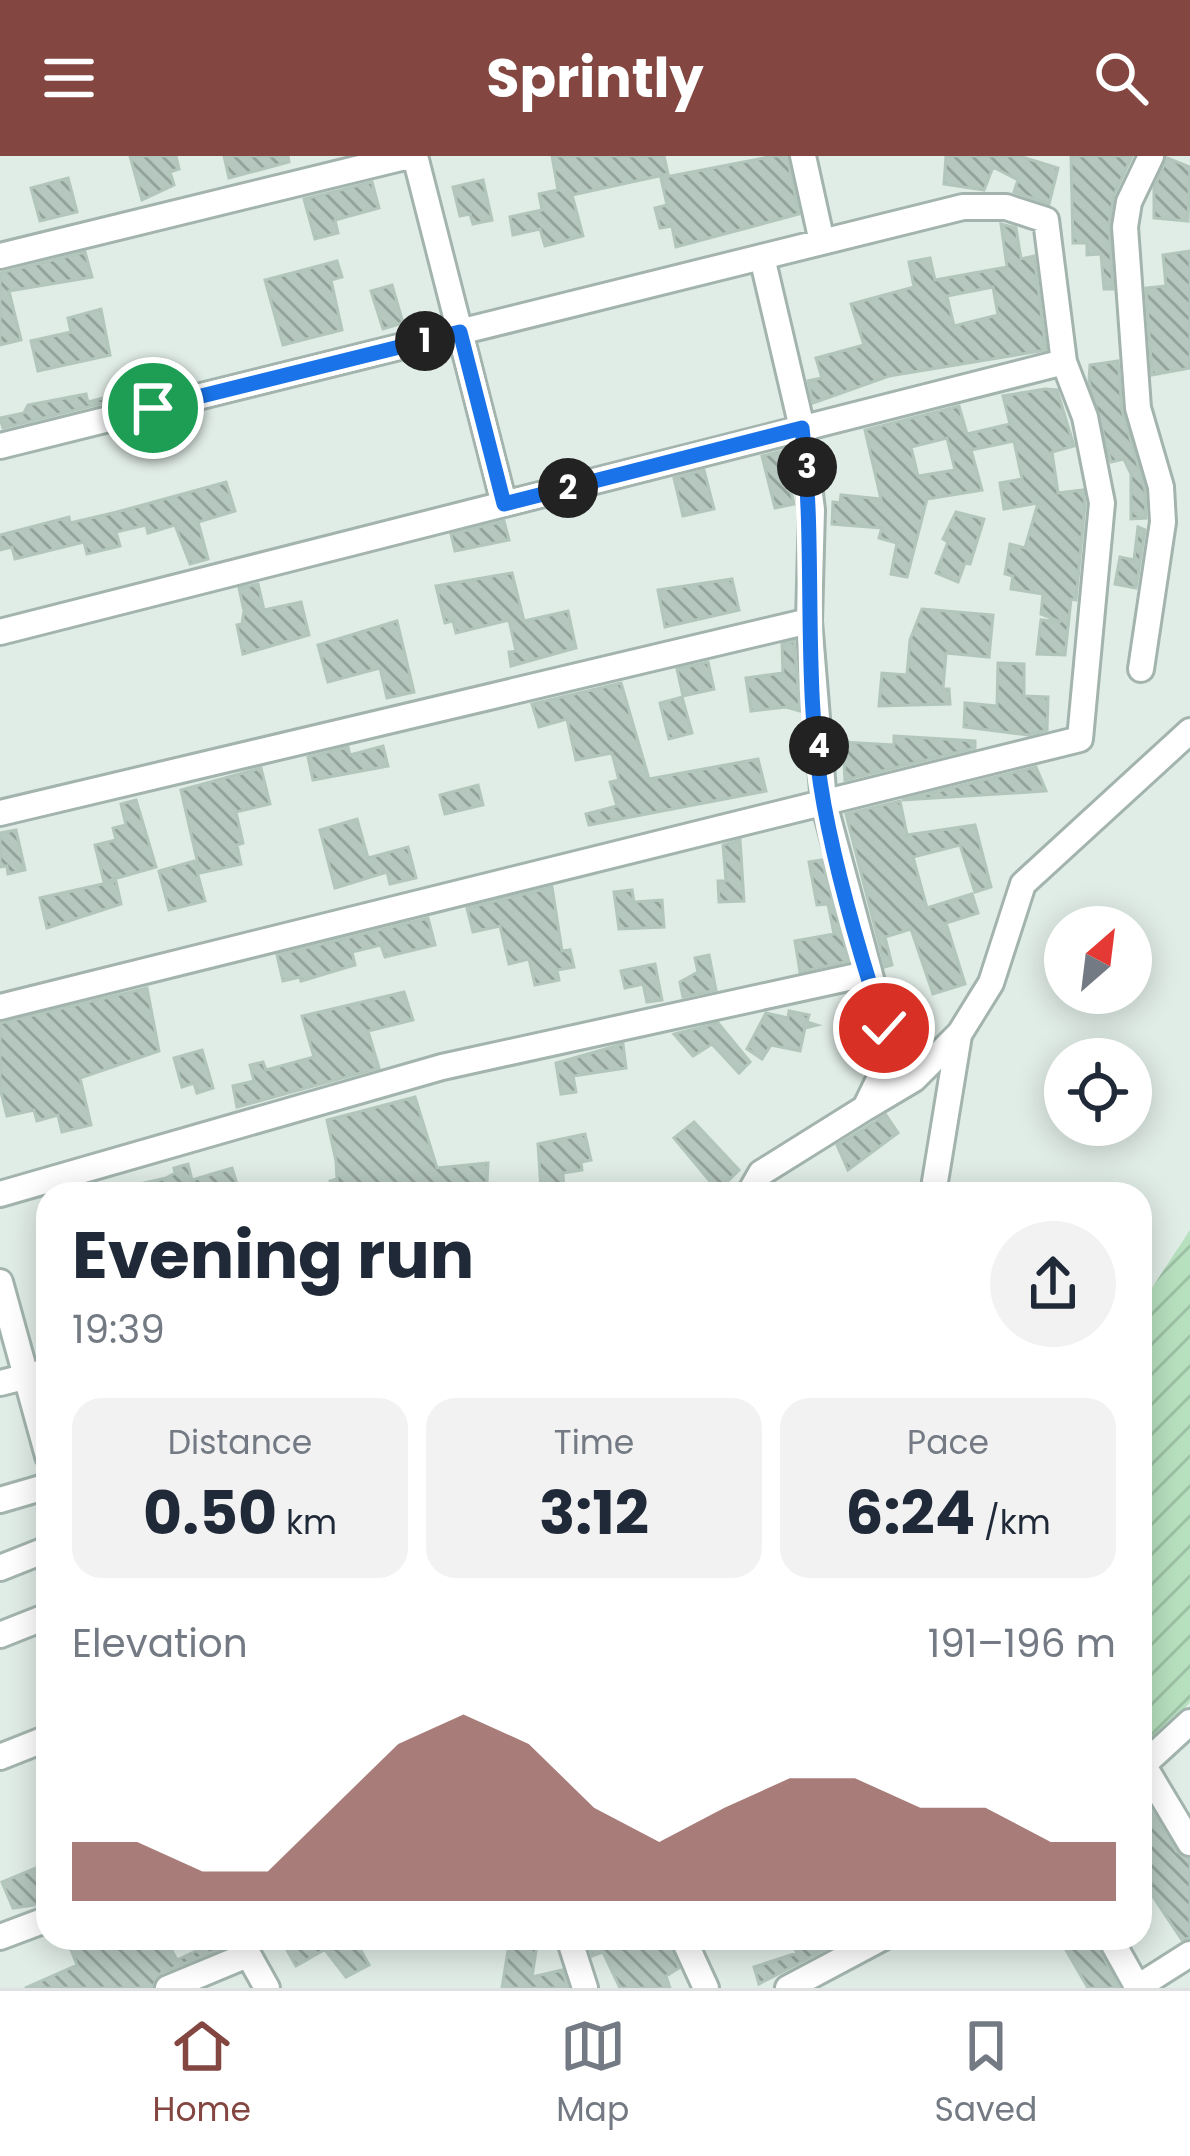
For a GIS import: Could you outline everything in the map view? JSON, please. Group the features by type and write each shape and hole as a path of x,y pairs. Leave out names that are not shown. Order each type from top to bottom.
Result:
{"street":[{"path":"0,256 412,156 504,504"},
{"path":"802,156 822,242"},
{"path":"1142,669 1162,504 1138,408 1125,227 1129,202 1151,156"},
{"path":"0,446 963,207 1006,207 1046,220 1064,362 1084,417 1102,503 1080,739 0,1007"},
{"path":"763,257 802,428 812,510 809,621 824,803 884,1028 884,1069 865,1108"},
{"path":"0,632 1064,362"},
{"path":"0,813 809,621"},
{"path":"755,1182 761,1173 914,1078 960,1033 991,982 1023,884 1190,731"},
{"path":"42,1182 442,1067 866,974"},
{"path":"935,1182 960,1033"},
{"path":"0,1194 36,1184"},
{"path":"0,1282 36,1372"},
{"path":"0,1383 36,1374"},
{"path":"0,1500 36,1490"},
{"path":"0,1568 36,1554"},
{"path":"0,1635 36,1621"},
{"path":"1152,1758 1190,1722"},
{"path":"0,1756 36,1742"},
{"path":"1152,1783 1190,1843"},
{"path":"0,1937 36,1924"},
{"path":"168,1988 237,1950"},
{"path":"244,1950 267,1988"},
{"path":"573,1950 585,1988"},
{"path":"689,1950 706,1988"},
{"path":"788,1988 858,1950"},
{"path":"1117,1950 1138,1988 1190,1954"}],"green space":[{"path":"1190,1230 1190,1702 1152,1745 1152,1288"}],"building":[{"path":"130,156 176,156 179,169 170,172 174,185 142,200"},
{"path":"224,156 288,156 289,162 229,178"},
{"path":"552,156 664,156 668,174 572,195 583,236 545,246 540,229 513,235 510,217 542,210 539,194 558,190"},
{"path":"787,156 799,214 676,247 672,226 660,228 655,208 667,205 661,178"},
{"path":"946,156 1019,156 1058,168 1049,204 1014,192 1018,180 993,167 984,190 944,184"},
{"path":"1071,156 1132,156 1114,195 1109,224 1113,289 1104,289 1101,254 1087,255 1087,243 1073,243"},
{"path":"1167,158 1190,167 1188,221 1154,218 1154,188"},
{"path":"68,178 77,212 40,221 31,188"},
{"path":"483,180 492,220 473,224 470,214 460,216 453,187"},
{"path":"372,182 379,208 335,220 338,233 315,239 304,199"},
{"path":"1001,224 1016,228 1021,259 1034,256 1046,350 889,376 813,403 808,381 822,378 816,358 864,345 851,304 914,287 909,262 930,258 935,280 1007,267","holes":["993,287 998,315 954,326 947,296"]},
{"path":"1190,251 1190,368 1152,375 1146,288 1166,286 1163,255"},
{"path":"85,252 92,277 9,291 21,340 0,345 0,273"},
{"path":"337,261 342,277 331,280 342,330 283,345 265,280"},
{"path":"392,285 403,323 383,329 371,291"},
{"path":"101,309 110,355 38,371 31,341 71,332 68,318"},
{"path":"1118,361 1122,410 1145,490 1146,518 1131,519 1131,474 1124,459 1111,462 1089,381 1090,365"},
{"path":"163,374 167,388 117,400 114,386"},
{"path":"1057,390 1074,446 1052,452 1058,493 1083,490 1085,504 1076,600 1071,599 1065,655 1037,654 1041,620 1061,622 1041,614 1043,594 1011,589 1013,576 1005,574 1010,544 1025,548 1038,503 1004,509 1000,483 1022,479 1014,441 971,450 982,490 927,499 907,577 891,574 897,543 879,538 882,528 832,524 833,502 840,503 841,495 881,499 865,430 959,406 967,434 1010,424 1003,396","holes":["947,438 955,470 918,476 911,447"]},
{"path":"86,394 88,402 111,396 112,401 3,428 0,418 24,413 28,405"},
{"path":"782,451 794,504 775,508 762,456"},
{"path":"704,470 714,509 683,516 674,478"},
{"path":"226,482 235,511 198,522 208,559 190,564 175,525 148,533 146,525 116,532 120,546 87,554 84,542 15,559 12,547 0,550 0,535 69,517 70,523 117,512"},
{"path":"956,512 984,519 970,564 965,563 958,582 936,573 948,542 943,539"},
{"path":"504,521 509,540 455,551 451,534"},
{"path":"1138,527 1145,530 1136,588 1115,584 1120,557 1134,560"},
{"path":"512,573 524,621 568,611 576,648 511,666 509,652 516,651 509,620 456,633 453,621 445,623 436,586"},
{"path":"732,579 739,610 665,627 658,590"},
{"path":"258,584 264,610 301,602 309,635 243,654 237,625 242,624 244,611 239,588"},
{"path":"922,609 993,615 989,657 946,653 943,689 949,689 950,704 879,706 882,673 907,675 910,640"},
{"path":"397,621 414,692 387,698 380,668 328,682 318,645"},
{"path":"794,641 800,711 786,707 751,711 746,678 783,673 782,644"},
{"path":"708,662 714,689 683,696 677,669"},
{"path":"998,663 1024,664 1024,696 1048,697 1047,730 1029,735 964,727 965,703 997,706"},
{"path":"621,683 649,779 758,759 766,791 589,825 586,814 617,806 610,782 619,780 612,753 576,760 567,719 539,727 532,704"},
{"path":"682,697 692,733 669,739 660,703"},
{"path":"894,736 975,741 975,748 845,780 843,742 894,745"},
{"path":"383,746 388,766 313,780 308,757 348,747 350,755"},
{"path":"1036,767 1046,791 902,800"},
{"path":"261,768 270,804 236,812 243,843 237,845 241,864 200,873 181,790"},
{"path":"478,785 483,805 445,814 440,795"},
{"path":"136,800 156,867 104,882 95,845 116,840 113,828 126,825 121,804"},
{"path":"900,801 907,835 975,825 991,887 975,892 960,845 913,857 927,908 972,894 978,913 946,923 965,984 933,994 911,929 885,937 892,965 885,967 846,814"},
{"path":"357,819 368,858 408,847 416,878 390,884 387,872 335,888 320,830"},
{"path":"16,830 25,870 8,874 7,866 0,867 0,833"},
{"path":"740,840 744,901 719,902 718,881 726,881 723,845"},
{"path":"822,860 849,961 800,972 795,941 834,934 828,904 817,905 809,862"},
{"path":"194,861 205,901 169,910 159,871"},
{"path":"116,881 121,904 47,928 40,898"},
{"path":"552,887 562,951 570,950 574,967 557,970 559,980 535,985 529,959 509,964 500,926 473,932 467,908"},
{"path":"632,890 634,902 662,900 664,927 619,929 614,892"},
{"path":"428,918 435,945 385,957 381,945 352,952 355,965 301,981 300,977 283,981 277,955"},
{"path":"709,955 716,990 683,997 680,982 698,972 695,958"},
{"path":"655,964 662,1000 647,1002 643,984 625,988 621,971"},
{"path":"147,988 159,1051 80,1078 91,1125 62,1132 58,1115 37,1121 34,1110 7,1116 0,1088 0,1023"},
{"path":"404,992 413,1020 368,1031 379,1068 237,1107 233,1086 254,1081 250,1065 263,1062 266,1070 314,1057 302,1016"},
{"path":"789,1011 809,1015 807,1022 817,1025 805,1028 800,1051 771,1045 762,1059 747,1049 766,1013 788,1018"},
{"path":"718,1023 750,1062 739,1073 712,1044 693,1056 674,1034"},
{"path":"623,1044 626,1068 573,1076 576,1092 561,1094 556,1063"},
{"path":"202,1050 213,1088 197,1093 194,1083 182,1087 174,1058"},
{"path":"415,1097 437,1168 488,1163 487,1182 330,1182 337,1179 327,1120"},
{"path":"886,1115 898,1133 848,1170 837,1145"},
{"path":"694,1122 739,1170 727,1182 711,1182 674,1138"},
{"path":"585,1134 591,1160 581,1162 582,1170 563,1173 563,1182 540,1182 538,1144"},
{"path":"188,1164 192,1180 232,1168 236,1182 149,1182 175,1173 174,1168"},
{"path":"1152,1811 1176,1851 1190,1860 1190,1938 1182,1940 1152,1895"},
{"path":"36,1868 36,1905 13,1908 2,1882"},
{"path":"71,1950 172,1950 177,1960 198,1950 218,1950 161,1973 152,1988 25,1988 77,1965"},
{"path":"287,1950 324,1950 296,1966"},
{"path":"361,1950 369,1965 346,1977 326,1951"},
{"path":"508,1950 536,1950 532,1977 562,1970 568,1988 502,1988"},
{"path":"590,1950 672,1950 679,1968 666,1976 670,1988 620,1988 603,1952 592,1956"},
{"path":"824,1950 759,1984 754,1967"},
{"path":"1066,1950 1100,1950 1119,1988 1088,1988"}],"route":[{"path":"153,408 460,332 504,504 802,428 812,510 809,621 824,803 884,1028"}]}
